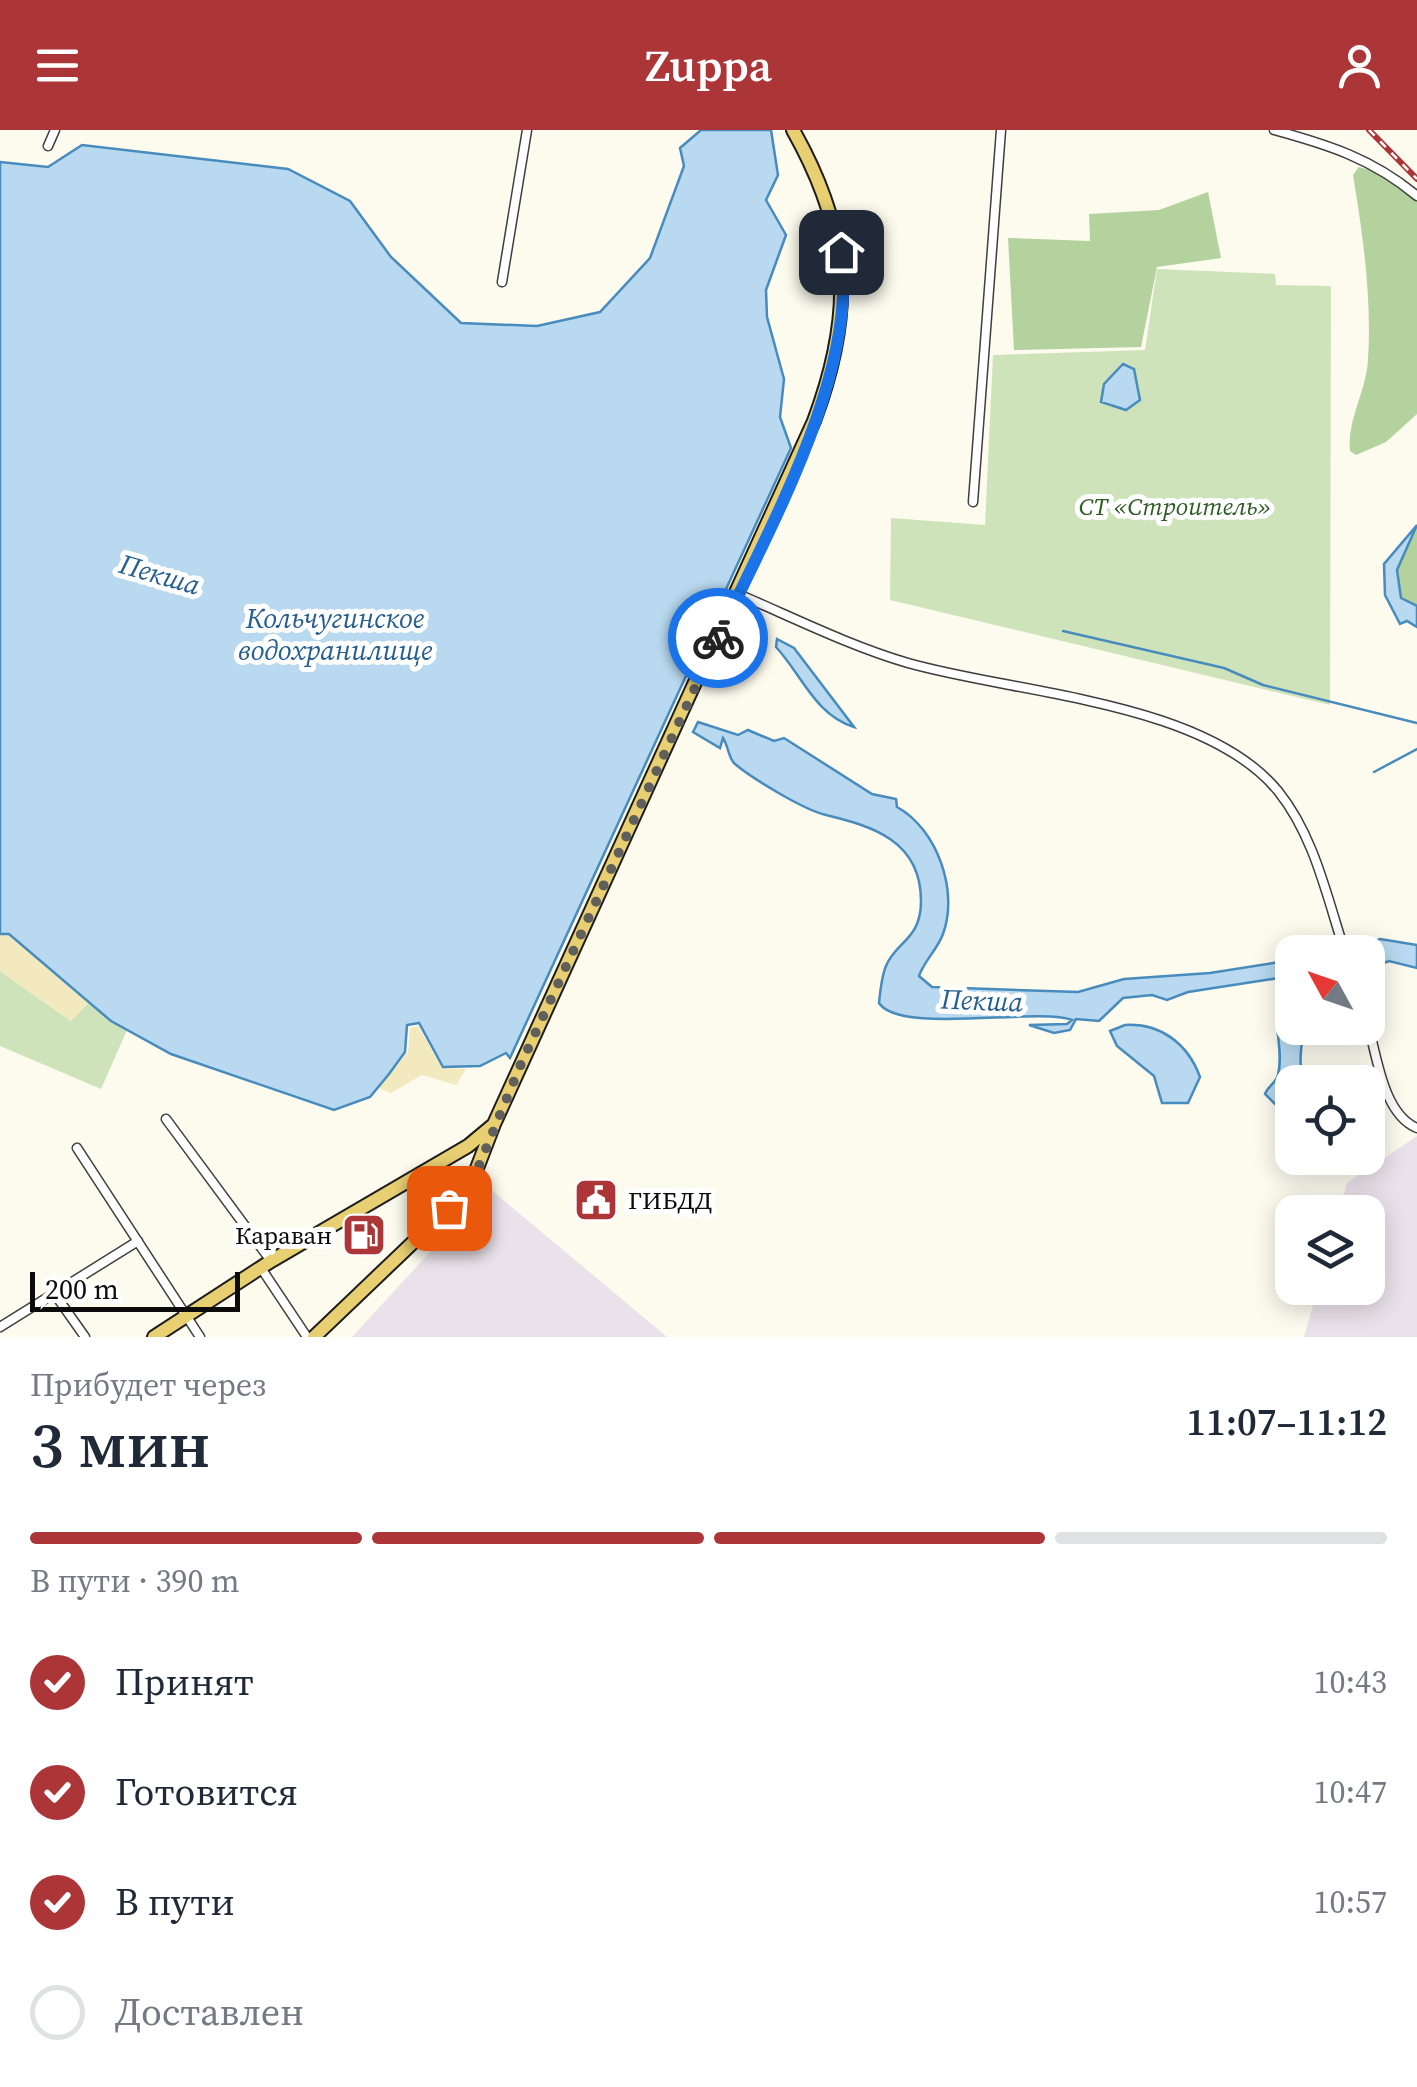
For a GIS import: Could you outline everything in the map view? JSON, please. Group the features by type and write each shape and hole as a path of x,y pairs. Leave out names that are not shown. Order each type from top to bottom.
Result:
{"main road":[{"path":"311,1337 469,1190 494,1124 801,453 833,371 844,268 829,209 793,130"},
{"path":"154,1337 266,1264 468,1146 494,1124"}],"street":[{"path":"48,146 55,130"},
{"path":"502,282 527,130"},
{"path":"973,502 1001,130"},
{"path":"1274,130 1345,150 1385,169 1417,196"},
{"path":"738,594 904,662 1160,720 1218,744 1256,770 1293,812 1326,888 1339,935"},
{"path":"1374,1045 1393,1106 1403,1120 1417,1128"},
{"path":"166,1119 311,1337"},
{"path":"77,1148 200,1337"},
{"path":"0,1326 138,1241"},
{"path":"54,1293 85,1337"}],"shaded area":[{"path":"1417,1136 1417,1337 1304,1337 1313,1305 1385,1305 1385,1195 1344,1195 1347,1183 1359,1175 1385,1175 1385,1157"},
{"path":"489,1188 667,1337 352,1337"}],"green space":[{"path":"1359,167 1391,176 1417,199 1417,414 1386,442 1356,455 1350,451 1350,440 1367,372 1369,337 1366,267 1353,175"},
{"path":"1208,192 1221,258 1157,267 1141,347 1014,350 1008,238 1090,241 1089,214 1159,210"},
{"name":"СТ «Строитель»","path":"1157,269 1275,274 1276,285 1331,286 1330,705 890,600 891,518 985,525 993,355 1145,350"},
{"path":"1417,525 1417,606 1401,598 1397,570"},
{"path":"0,971 71,1021 89,1002 127,1030 101,1089 0,1046"}],"sand":[{"path":"0,934 9,934 89,1002 71,1021 0,971"},
{"path":"418,1026 442,1068 466,1069 456,1085 422,1075 391,1093 379,1088 408,1052 410,1028"}],"water":[{"name":"Кольчугинское водохранилище","path":"701,130 771,130 778,175 766,200 786,235 766,290 767,317 784,379 780,417 791,448 510,1058 506,1053 480,1066 443,1067 419,1023 407,1025 405,1052 370,1097 334,1110 171,1054 111,1021 9,934 0,934 0,162 48,167 82,145 288,169 350,201 391,257 461,323 537,326 600,312 650,258 684,166 680,148"},
{"path":"1123,364 1134,369 1140,400 1126,410 1101,402 1104,384"},
{"path":"1417,525 1397,570 1401,598 1417,606 1417,627 1407,621 1400,624 1385,595 1384,564"},
{"path":"777,639 794,648 854,727 819,704 776,647"},
{"name":"Пекша","path":"698,722 738,735 748,730 774,741 784,738 872,794 896,799 897,807 923,830 933,846 946,881 947,917 943,934 919,976 932,987 1078,992 1124,979 1210,973 1275,963 1275,979 1188,992 1167,1000 1152,995 1123,998 1099,1021 1076,1019 1070,1030 1054,1033 1029,1025 1067,1024 1072,1020 1030,1016 940,1019 892,1012 879,1003 886,966 913,932 921,901 919,880 903,850 876,831 817,812 779,793 733,762 723,738 720,748 693,732"},
{"path":"1385,940 1417,945 1417,968 1385,963"},
{"path":"1125,1025 1161,1032 1188,1055 1200,1077 1188,1103 1162,1103 1154,1076 1117,1046 1110,1031"},
{"path":"1279,1045 1302,1045 1302,1065 1280,1065"},
{"path":"1275,1081 1275,1104 1265,1094"}],"waterway":[{"path":"1063,631 1224,668 1263,685 1417,723"},
{"path":"1374,772 1417,749"}],"railway":[{"path":"1369,130 1417,179"}],"way so far":[{"path":"449,1208 469,1190 521,1064 718,638"}],"place":[{"name":"ГИБДД","path":"596,1200"},
{"name":"Караван","path":"364,1235"}],"route":[{"path":"718,638 801,453 833,371 842,313 841,252"}]}
